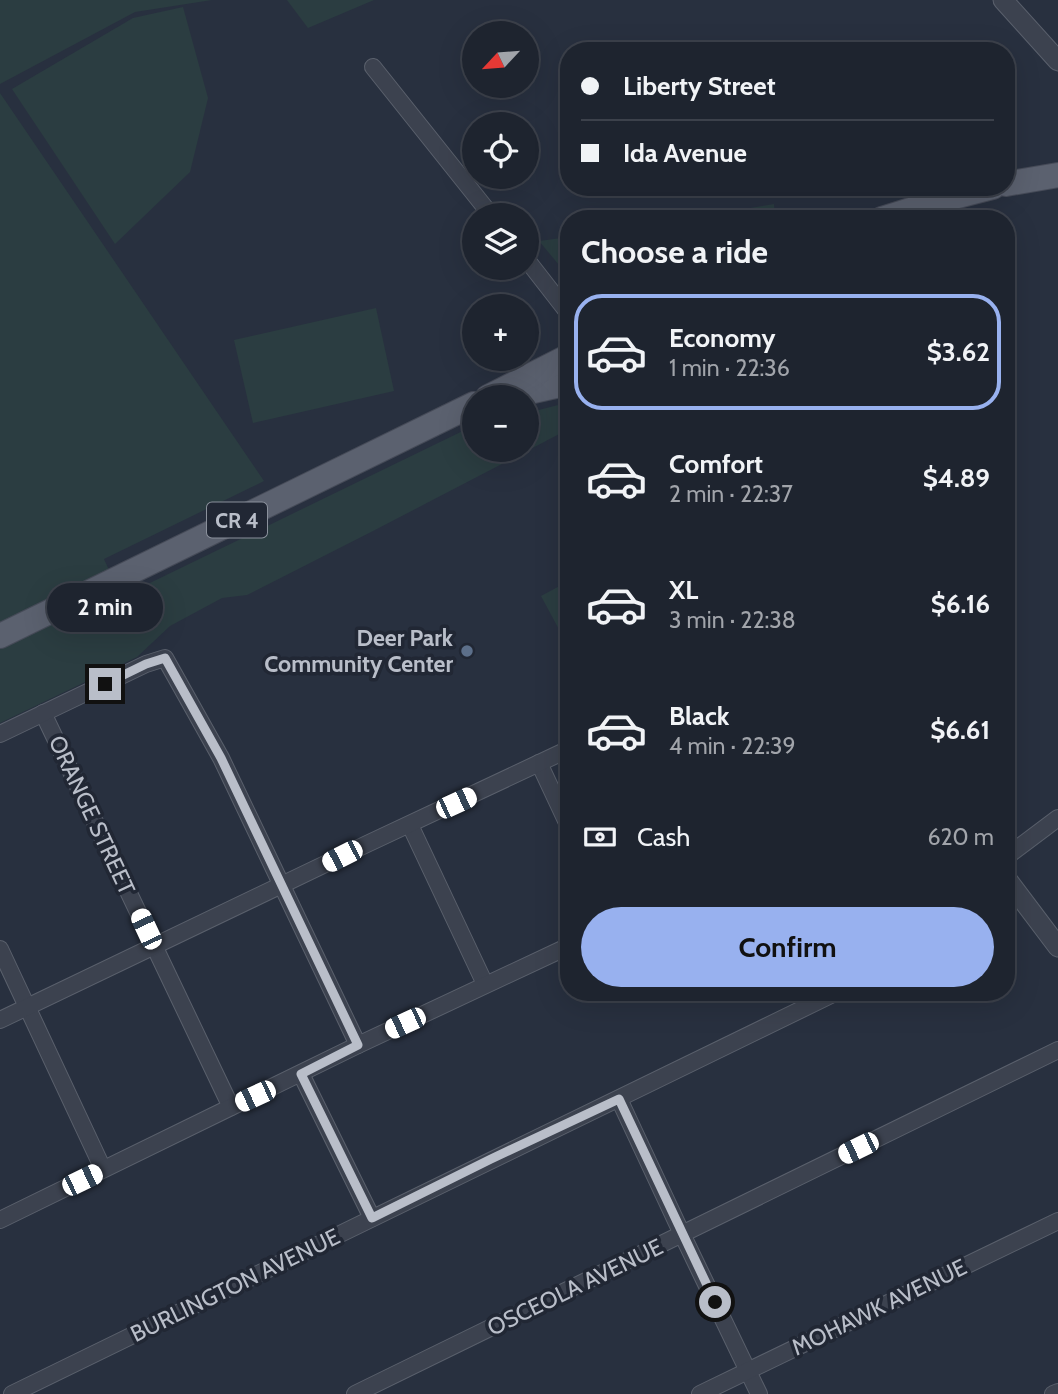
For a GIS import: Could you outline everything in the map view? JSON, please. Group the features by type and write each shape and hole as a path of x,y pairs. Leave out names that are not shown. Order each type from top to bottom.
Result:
{"main road":[{"path":"1015,182 1058,175"},
{"path":"910,210 958,196"},
{"name":"CR 4","path":"512,385 560,361"},
{"path":"539,390 560,385"},
{"name":"CR 4","path":"0,636 462,410"}],"street":[{"path":"1003,0 1058,61"},
{"path":"373,67 481,203"},
{"path":"539,275 560,302"},
{"path":"0,734 146,664 165,658 221,758 358,1045"},
{"name":"ORANGE STREET","path":"43,713 231,1107"},
{"path":"0,1020 560,753"},
{"path":"539,763 560,808"},
{"path":"1015,850 1058,818"},
{"path":"410,825 485,984"},
{"path":"1015,890 1058,947"},
{"path":"0,948 103,1169"},
{"path":"0,1220 358,1045 560,950"},
{"name":"BURLINGTON AVENUE","path":"12,1394 819,1001"},
{"name":"OSCEOLA AVENUE","path":"355,1394 1058,1050"},
{"path":"301,1074 372,1218"},
{"path":"619,1099 760,1394"},
{"name":"MOHAWK AVENUE","path":"700,1394 1058,1221"},
{"path":"1053,1394 1058,1392"}],"shaded area":[{"path":"0,0 212,0 135,12 0,84"},
{"path":"287,0 374,0 308,28"},
{"path":"183,7 208,98 190,172 115,244 12,89 133,18"},
{"path":"0,93 264,481 104,559 121,597 462,431 462,462 506,462 247,595 222,598 170,626 137,657 0,723"},
{"path":"774,204 774,210 738,210"},
{"path":"560,238 560,266 539,241"},
{"path":"376,308 394,391 253,423 234,340"},
{"path":"560,405 560,434 539,445 539,410"},
{"path":"560,586 560,631 541,596"}],"place":[{"name":"Deer Park Community Center","path":"467,651"}],"route":[{"path":"105,684 165,658 221,758 358,1045 301,1074 372,1218 619,1099 715,1302"}]}
